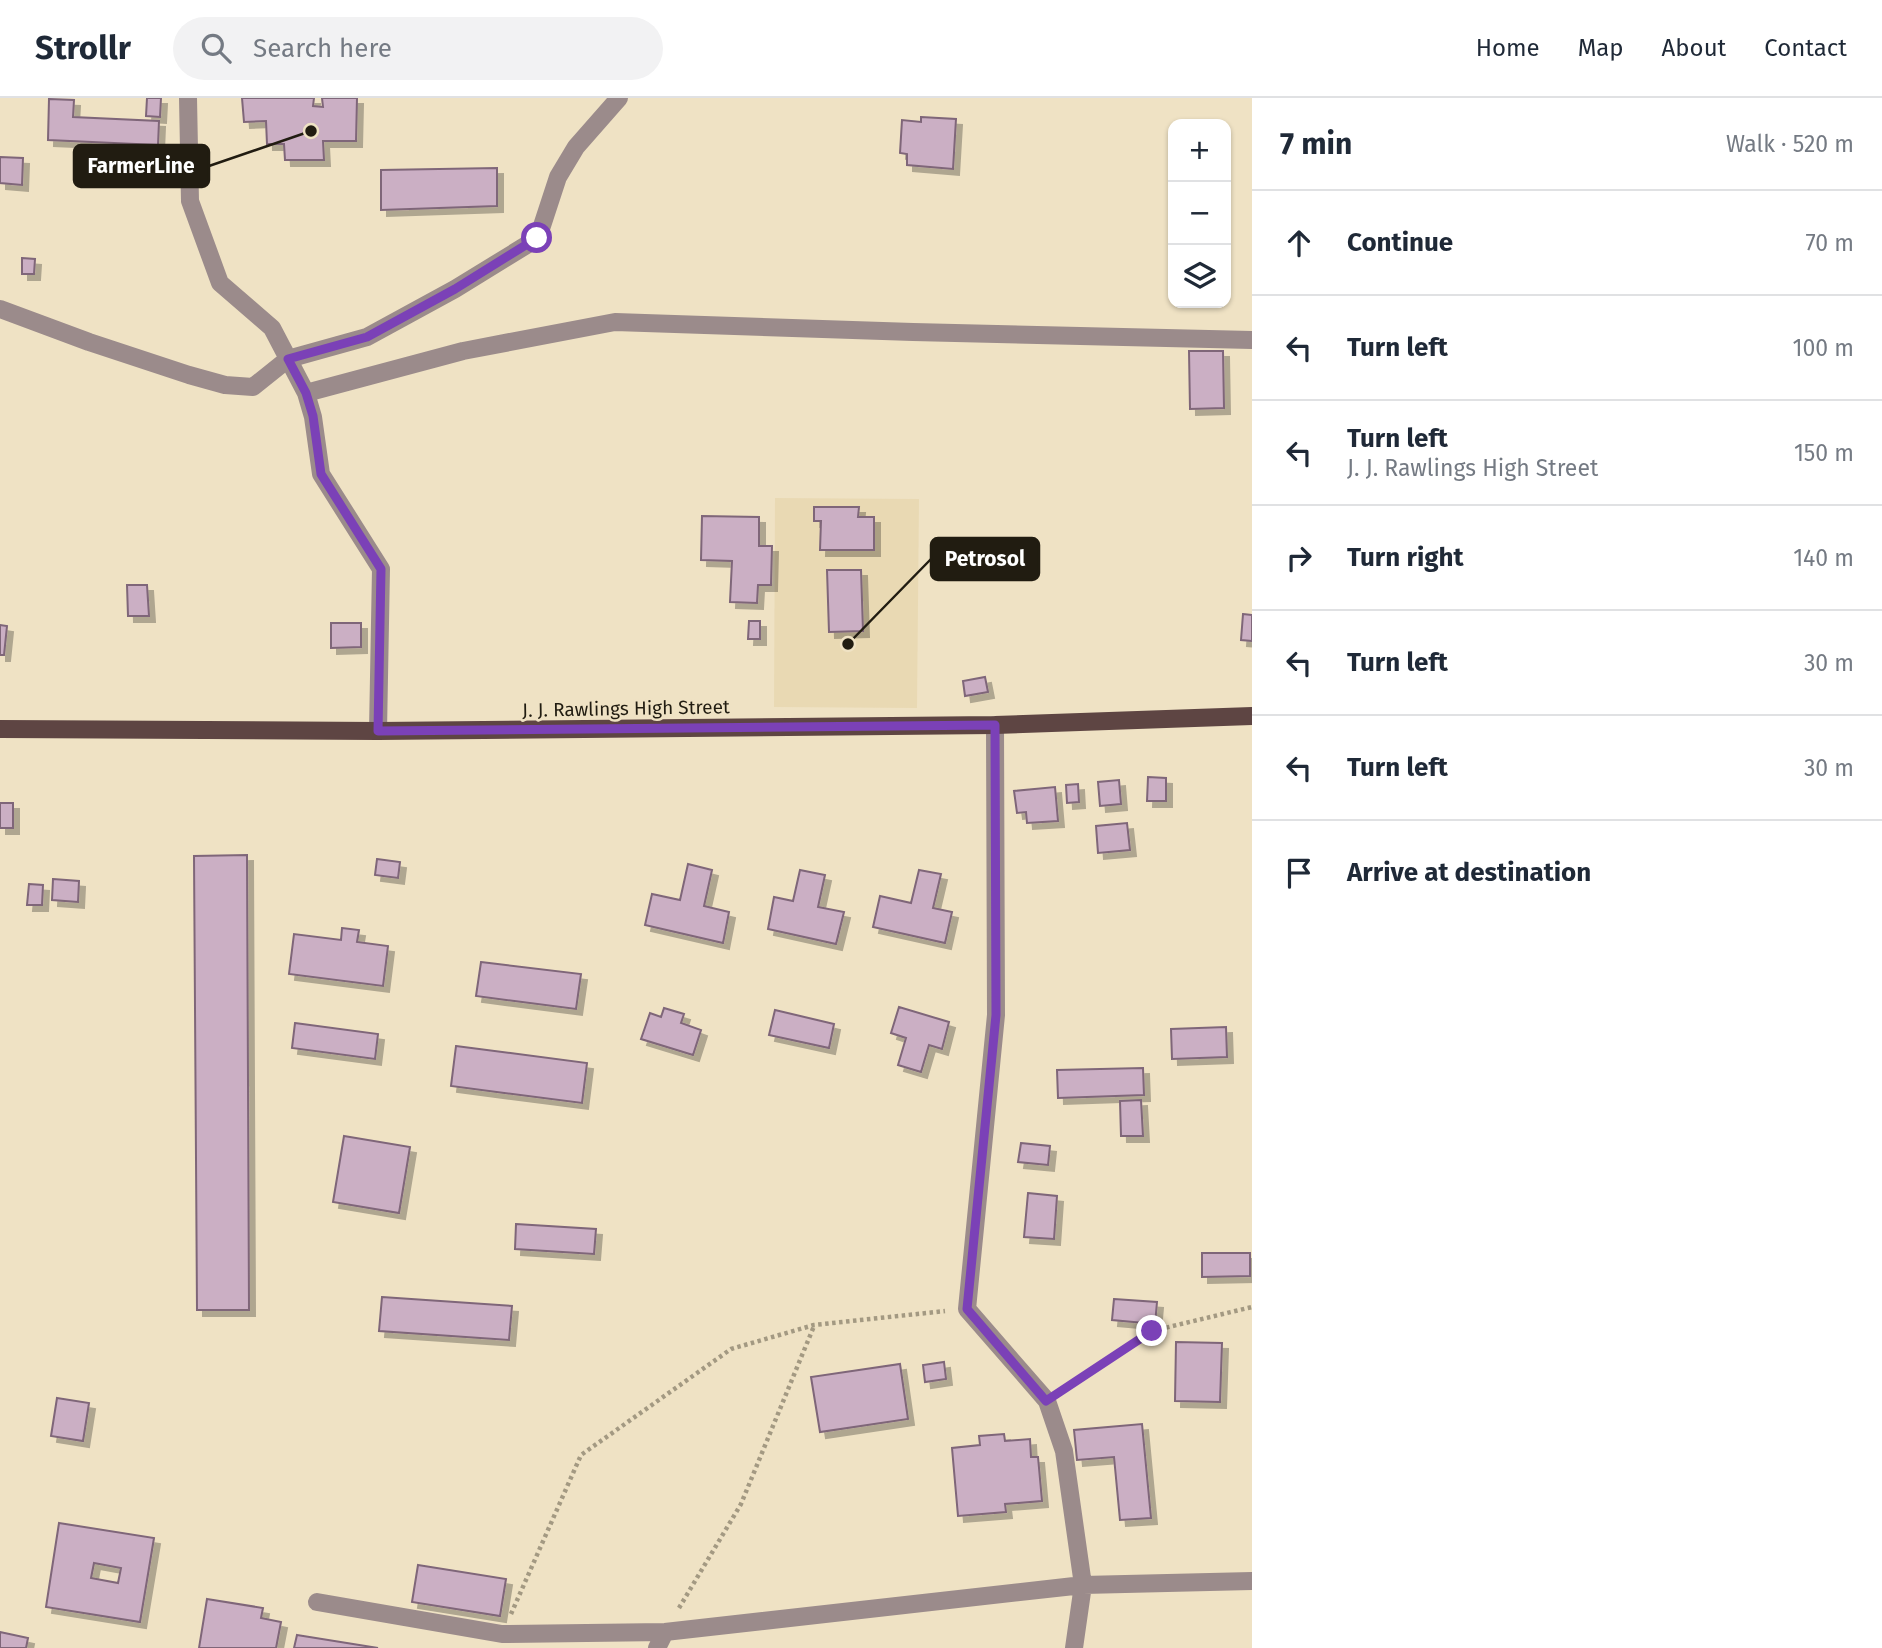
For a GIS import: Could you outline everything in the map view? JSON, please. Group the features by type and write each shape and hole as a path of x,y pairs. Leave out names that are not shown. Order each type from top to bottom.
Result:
{"main road":[{"name":"J. J. Rawlings High Street","path":"0,729 378,731 995,725 1252,716"}],"street":[{"path":"188,98 190,201 220,283 272,328 306,393 313,416 321,474 381,569 378,731"},
{"path":"0,309 89,342 225,385 253,387 288,359 367,337 455,289 537,238 558,177 576,147 619,98"},
{"path":"306,393 463,351 615,323 1252,340"},
{"path":"995,725 996,1015 967,1309 1046,1401 1064,1451 1083,1585 1074,1648"},
{"path":"317,1602 502,1634 661,1640 1083,1585 1252,1581"}],"path":[{"path":"1046,1401 1152,1331 1252,1307"},
{"path":"502,1634 582,1455 731,1349 814,1325 967,1309"},
{"path":"661,1640 741,1504 814,1325"}],"shaded area":[{"path":"775,498 919,499 917,708 774,707"}],"building":[{"path":"147,98 161,98 160,117 146,116"},
{"path":"242,98 314,98 313,106 323,107 322,98 357,98 356,141 323,141 324,160 285,160 284,144 267,144 266,121 244,122"},
{"path":"49,99 74,100 73,117 159,121 158,145 48,140"},
{"path":"921,117 956,119 953,169 907,165 907,154 900,153 902,120 921,122"},
{"path":"0,157 23,158 22,185 0,183"},
{"path":"497,168 497,206 381,210 381,170"},
{"path":"22,258 35,259 34,274 22,274"},
{"path":"1189,351 1223,351 1224,408 1190,409"},
{"path":"814,507 859,507 858,517 874,517 874,550 820,550 821,521 814,521"},
{"path":"702,516 759,517 759,546 772,546 771,585 758,585 757,603 730,602 732,561 701,560"},
{"path":"827,570 861,570 863,631 829,632"},
{"path":"127,585 147,585 149,616 128,616"},
{"path":"1243,614 1252,615 1252,641 1241,640"},
{"path":"749,621 760,621 760,639 748,639"},
{"path":"331,623 361,623 361,647 331,648"},
{"path":"0,625 7,626 4,655 0,655"},
{"path":"985,677 988,692 965,696 963,681"},
{"path":"1148,777 1166,778 1166,801 1147,801"},
{"path":"1119,780 1121,804 1100,806 1098,782"},
{"path":"1078,784 1079,802 1067,803 1066,785"},
{"path":"1055,787 1058,821 1027,823 1026,812 1017,813 1014,791"},
{"path":"0,803 13,803 13,828 0,828"},
{"path":"1127,823 1130,850 1098,853 1096,826"},
{"path":"247,855 249,1310 197,1310 194,856"},
{"path":"377,859 400,862 398,878 375,875"},
{"path":"688,864 712,870 704,906 729,912 723,943 645,925 652,894 680,900"},
{"path":"800,870 825,875 818,907 844,912 836,944 768,929 774,897 793,901"},
{"path":"919,870 941,874 933,908 952,912 945,943 873,927 880,896 911,903"},
{"path":"53,879 79,881 78,902 52,900"},
{"path":"29,884 43,885 42,905 27,905"},
{"path":"342,928 359,930 357,942 388,946 383,986 289,974 294,934 341,940"},
{"path":"481,962 581,974 576,1009 476,996"},
{"path":"899,1007 949,1022 942,1049 929,1045 921,1072 898,1065 906,1038 891,1033"},
{"path":"664,1008 684,1014 681,1023 701,1030 693,1055 641,1039 650,1013 661,1017"},
{"path":"775,1010 834,1024 829,1048 769,1035"},
{"path":"295,1023 378,1034 375,1059 292,1048"},
{"path":"1226,1027 1227,1057 1172,1059 1171,1029"},
{"path":"456,1046 587,1063 582,1103 451,1086"},
{"path":"1143,1068 1144,1095 1058,1098 1057,1070"},
{"path":"1141,1100 1143,1136 1121,1136 1120,1101"},
{"path":"344,1136 410,1147 399,1213 333,1202"},
{"path":"1021,1143 1050,1146 1048,1165 1018,1162"},
{"path":"1028,1193 1057,1196 1054,1239 1024,1237"},
{"path":"516,1224 596,1229 594,1254 515,1249"},
{"path":"1202,1253 1250,1253 1250,1276 1202,1277"},
{"path":"382,1297 512,1306 509,1340 379,1331"},
{"path":"1114,1299 1157,1302 1155,1324 1112,1320"},
{"path":"1176,1342 1222,1343 1220,1402 1175,1401"},
{"path":"944,1362 946,1379 925,1382 923,1365"},
{"path":"900,1364 908,1419 820,1432 811,1377"},
{"path":"57,1398 89,1403 83,1441 51,1436"},
{"path":"1142,1424 1151,1518 1120,1520 1114,1457 1077,1460 1074,1430"},
{"path":"1004,1434 1005,1441 1030,1439 1031,1457 1038,1457 1042,1501 1005,1504 1006,1512 958,1516 952,1448 980,1445 979,1436"},
{"path":"59,1523 154,1538 140,1622 46,1607","holes":["94,1563 121,1568 118,1583 91,1578"]},
{"path":"418,1565 506,1579 500,1616 412,1602"},
{"path":"207,1599 263,1608 261,1618 281,1622 276,1648 199,1648"},
{"path":"0,1632 28,1638 26,1648 0,1648"},
{"path":"297,1635 378,1648 294,1648"}],"place":[{"name":"FarmerLine","path":"311,131"},
{"name":"Petrosol","path":"848,644"}],"route":[{"path":"537,238 455,289 367,337 288,359 306,393 313,416 321,474 381,569 378,731 995,725 996,1015 967,1309 1046,1401 1152,1331"}]}
